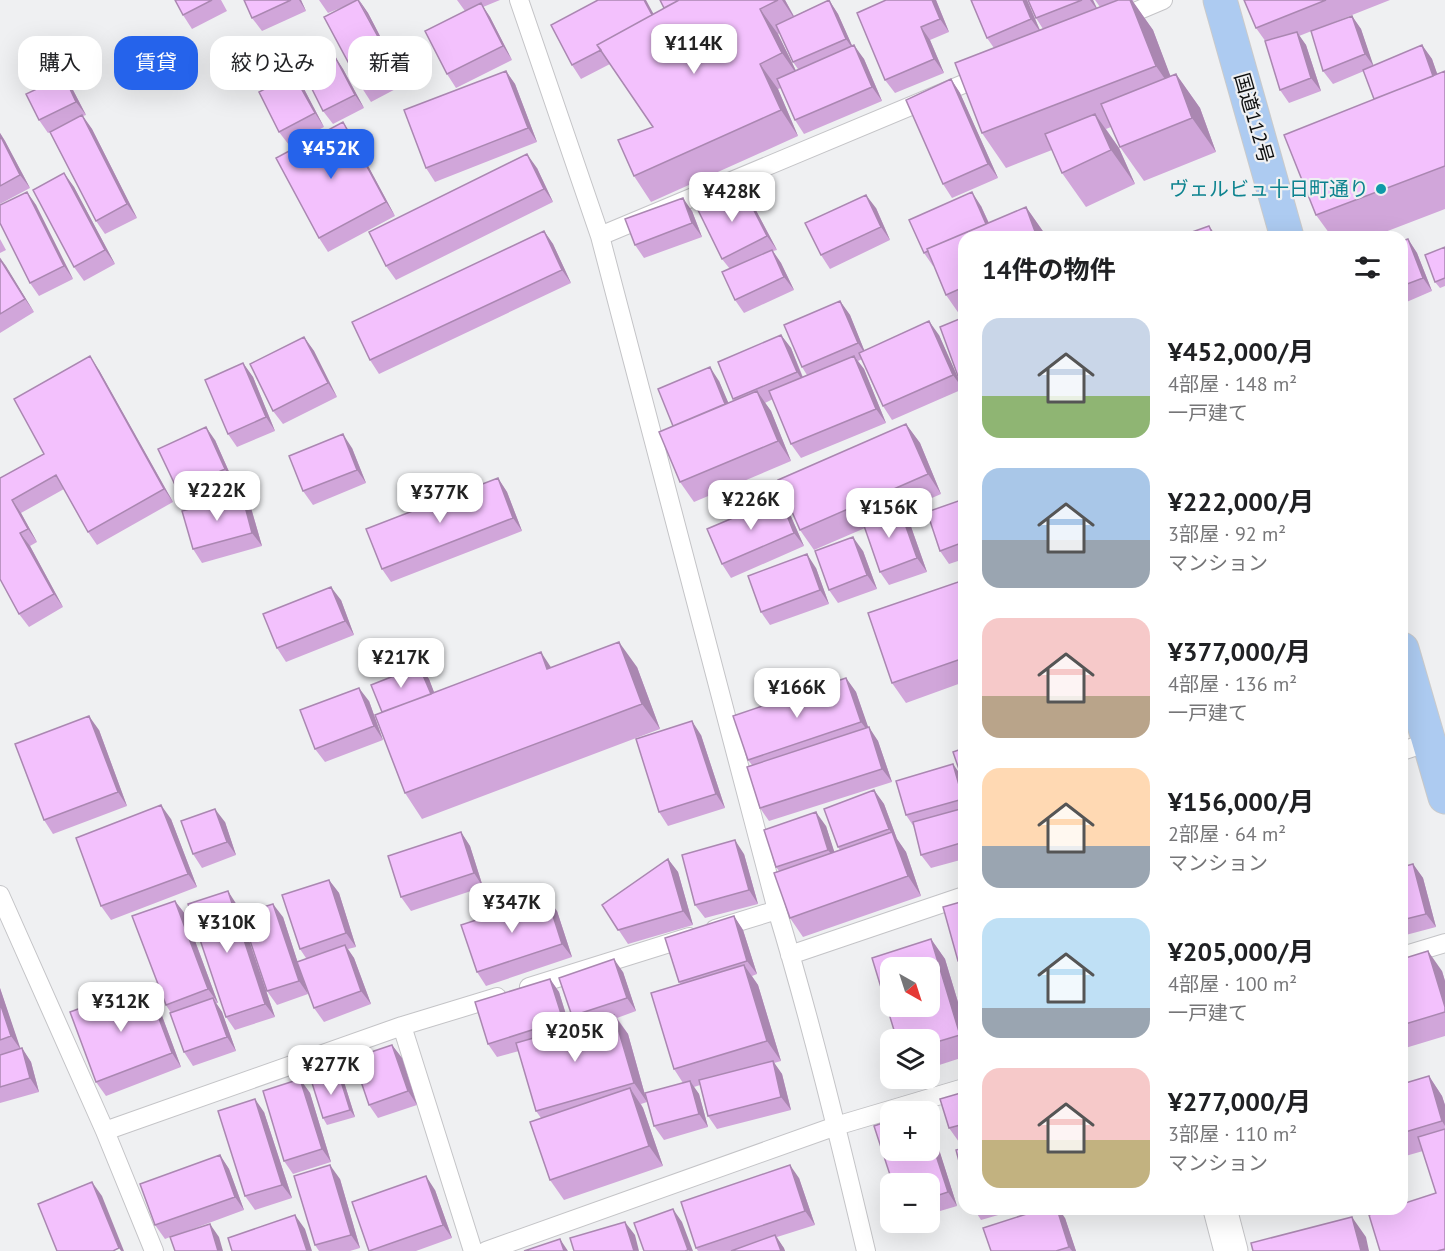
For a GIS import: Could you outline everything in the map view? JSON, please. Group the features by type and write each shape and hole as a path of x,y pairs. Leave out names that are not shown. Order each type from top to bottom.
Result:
{"highway":[{"name":"国道112号","path":"1220,0 1285,231"},
{"path":"1408,691 1416,746 1445,797"}],"street":[{"path":"1222,1215 1232,1251"}],"lane":[{"path":"519,0 600,236 836,1126 866,1251"},
{"path":"1097,28 1163,0"},
{"path":"600,236 998,69"},
{"path":"0,895 105,1131 154,1251"},
{"path":"790,954 958,899"},
{"path":"105,1131 402,1026 777,910"},
{"path":"1408,954 1445,943"},
{"path":"402,1026 473,1251"},
{"path":"486,1251 836,1126 958,1090"}],"building":[{"path":"175,0 212,0 183,15"},
{"path":"244,0 291,0 252,18"},
{"path":"358,0 378,36 348,36 348,62 324,17"},
{"path":"598,0 644,0 652,15 597,45 601,50 572,65 551,25"},
{"path":"660,0 679,0 664,8"},
{"path":"679,0 778,0 760,9 782,53 760,64 781,110 634,176 618,140 653,127 597,45"},
{"path":"829,0 846,39 793,62 776,25"},
{"path":"886,0 932,0 940,19 921,27 934,59 885,80 857,13"},
{"path":"971,0 1023,0 1031,19 987,38"},
{"path":"1028,0 1082,0 1036,18"},
{"path":"1118,0 1130,0 1156,66 982,133 955,63"},
{"path":"1244,0 1326,0 1256,28"},
{"path":"481,3 503,46 447,74 432,45 432,36 428,36 425,31"},
{"path":"1352,16 1365,54 1323,71 1311,31"},
{"path":"1297,32 1311,78 1280,90 1265,41"},
{"path":"854,45 872,87 795,120 777,79"},
{"path":"1422,45 1433,76 1374,99 1363,70"},
{"path":"336,59 348,82 348,90 352,90 355,95 323,111 312,90 336,90"},
{"path":"506,71 528,128 426,168 404,110"},
{"path":"1445,71 1445,166 1316,215 1284,135"},
{"path":"1176,74 1192,118 1120,147 1101,104"},
{"path":"951,79 988,164 943,184 906,100"},
{"path":"34,90 70,90 76,102 39,120 26,94"},
{"path":"263,90 302,90 315,113 279,132 259,92"},
{"path":"1095,114 1111,150 1062,173 1045,134"},
{"path":"82,115 127,204 96,221 50,132"},
{"path":"343,122 386,202 319,238 276,158"},
{"path":"0,135 20,175 0,186"},
{"path":"527,154 544,189 386,266 369,232"},
{"path":"64,173 105,250 74,267 33,190"},
{"path":"742,187 767,236 722,259 698,210"},
{"path":"27,192 64,266 30,283 0,223 0,205"},
{"path":"972,192 986,224 969,231 958,231 958,236 927,249 928,251 924,253 909,220"},
{"path":"866,195 881,227 821,255 805,223"},
{"path":"683,198 692,223 635,245 625,219"},
{"path":"1026,207 1035,231 969,231"},
{"path":"1209,226 1211,231 1195,231"},
{"path":"544,231 562,270 370,360 352,322"},
{"path":"958,236 958,290 946,295 927,249"},
{"path":"1408,239 1423,278 1408,284"},
{"path":"1445,247 1445,278 1435,282 1425,255"},
{"path":"772,250 784,277 735,300 722,272"},
{"path":"0,259 25,299 0,314"},
{"path":"840,301 858,343 802,367 784,325"},
{"path":"958,320 958,376 940,327"},
{"path":"929,321 953,375 883,406 859,353"},
{"path":"781,335 797,372 733,399 718,362"},
{"path":"304,337 328,383 273,411 250,364"},
{"path":"90,356 164,489 88,532 56,475 12,500 28,529 20,533 54,594 19,614 0,579 0,478 44,454 14,399"},
{"path":"854,356 876,409 791,444 769,391"},
{"path":"243,363 266,417 228,434 205,380"},
{"path":"710,367 725,404 673,426 658,389"},
{"path":"757,391 778,441 680,482 659,432"},
{"path":"906,424 928,474 800,530 778,480"},
{"path":"206,427 225,469 178,491 158,449"},
{"path":"343,434 357,470 303,491 289,456"},
{"path":"498,478 513,518 382,569 366,529"},
{"path":"242,495 252,533 193,549 182,511"},
{"path":"780,498 794,533 722,564 707,529"},
{"path":"958,501 958,544 940,551 927,512"},
{"path":"899,507 917,558 880,572 862,520"},
{"path":"853,537 867,575 829,590 815,551"},
{"path":"807,554 820,590 761,612 748,576"},
{"path":"958,582 958,660 892,683 868,613"},
{"path":"331,587 345,621 277,648 263,614"},
{"path":"619,642 642,704 405,793 375,715 541,652 547,669"},
{"path":"419,666 431,694 382,712 371,685"},
{"path":"846,678 861,722 748,760 733,716"},
{"path":"359,688 374,726 315,749 300,710"},
{"path":"89,716 118,792 44,820 15,744"},
{"path":"692,721 716,794 659,812 636,739"},
{"path":"869,727 882,769 760,808 747,767"},
{"path":"958,750 958,767 953,752"},
{"path":"953,764 958,782 958,800 906,815 896,781"},
{"path":"874,790 889,829 838,847 824,809"},
{"path":"161,805 188,874 101,906 76,838"},
{"path":"215,809 227,842 193,854 181,821"},
{"path":"958,810 958,844 921,855 913,822"},
{"path":"816,812 828,850 776,867 764,830"},
{"path":"461,832 474,873 401,897 388,856"},
{"path":"892,832 908,876 790,918 774,873"},
{"path":"735,840 749,890 695,905 682,855"},
{"path":"668,859 683,911 618,930 602,905"},
{"path":"1413,864 1426,914 1408,918 1408,865"},
{"path":"329,880 346,933 300,949 282,895"},
{"path":"228,891 265,1004 226,1017 188,904"},
{"path":"547,897 562,944 477,972 461,925"},
{"path":"175,901 208,989 166,1005 132,916"},
{"path":"958,903 958,961 943,907"},
{"path":"273,904 299,981 267,991 241,914"},
{"path":"734,916 747,961 679,982 665,938"},
{"path":"931,939 936,957 880,957 880,984 872,958"},
{"path":"345,945 361,991 314,1008 297,962"},
{"path":"1428,951 1445,1012 1408,1023 1408,957"},
{"path":"614,959 627,998 572,1016 559,978"},
{"path":"744,965 767,1041 674,1069 651,993"},
{"path":"940,969 958,1028 958,1036 940,1041 940,1029 894,1029 890,1017 940,1017"},
{"path":"550,979 563,1020 488,1044 475,1002"},
{"path":"146,984 172,1053 96,1082 70,1012"},
{"path":"213,998 227,1037 184,1052 170,1013"},
{"path":"0,1003 11,1036 0,1040"},
{"path":"614,1015 634,1083 536,1111 516,1043"},
{"path":"392,1045 408,1091 369,1105 353,1058"},
{"path":"22,1048 30,1078 0,1087 0,1055"},
{"path":"773,1061 781,1097 708,1116 699,1080"},
{"path":"339,1075 350,1110 323,1118 312,1083"},
{"path":"1429,1076 1442,1121 1408,1131 1408,1082"},
{"path":"300,1079 322,1149 284,1161 263,1091"},
{"path":"690,1081 699,1114 654,1126 645,1093"},
{"path":"630,1088 649,1146 550,1180 530,1122"},
{"path":"958,1094 958,1126 949,1128 940,1099"},
{"path":"255,1099 282,1185 245,1196 218,1111"},
{"path":"880,1124 880,1144 874,1126"},
{"path":"1445,1129 1445,1249 1380,1251 1369,1215 1408,1215 1408,1202 1436,1193 1418,1137"},
{"path":"220,1155 235,1197 155,1225 140,1184"},
{"path":"885,1161 938,1161 948,1192 940,1195 940,1173 889,1173"},
{"path":"330,1165 351,1235 315,1245 294,1176"},
{"path":"790,1165 805,1211 696,1248 681,1202"},
{"path":"426,1176 443,1225 369,1251 352,1202"},
{"path":"92,1182 119,1248 113,1251 57,1251 38,1204"},
{"path":"673,1209 688,1250 644,1251 634,1223"},
{"path":"295,1215 307,1251 232,1251 228,1238"},
{"path":"1023,1215 1059,1215 1069,1247 1056,1251 991,1251 983,1228"},
{"path":"1352,1217 1361,1251 1253,1251 1251,1243"},
{"path":"625,1222 634,1251 574,1251 570,1238"},
{"path":"210,1224 218,1251 175,1251 170,1237"},
{"path":"775,1235 781,1251 731,1251"},
{"path":"560,1239 564,1251 524,1251"}],"place":[{"name":"ヴェルビュ十日町通り","path":"1381,189"}]}
